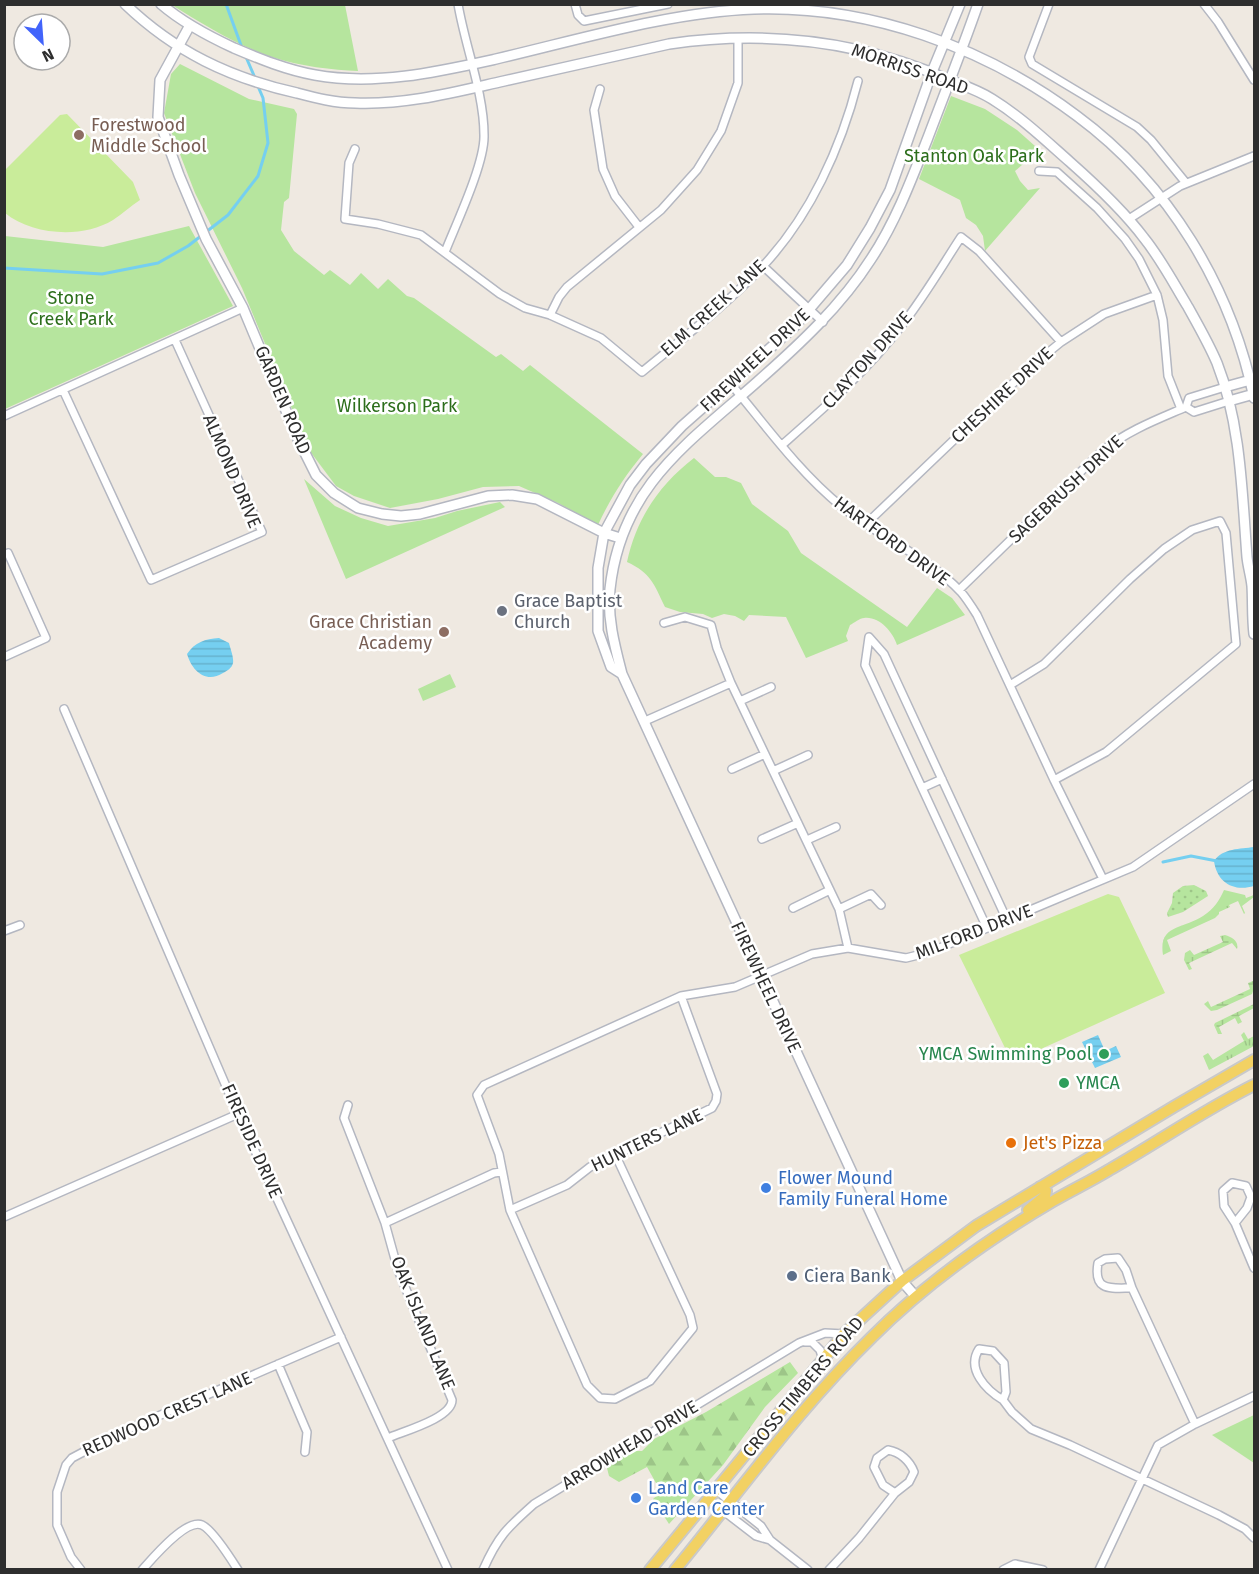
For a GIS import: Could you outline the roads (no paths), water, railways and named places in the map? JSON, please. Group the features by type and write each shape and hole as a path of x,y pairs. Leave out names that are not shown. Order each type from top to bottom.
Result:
{"main road":[{"name":"CROSS TIMBERS ROAD","path":"650,1569 844,1334 902,1281 976,1226 1254,1060"},
{"name":"CROSS TIMBERS ROAD","path":"675,1569 828,1382 872,1336 916,1297 1011,1227 1254,1085"},
{"path":"1165,1112 1176,1130"},
{"path":"1011,1227 1045,1196 1046,1191 1040,1187"}],"street":[{"name":"MORRISS ROAD","path":"125,4 149,27 178,46 227,71 247,80 328,101 356,103 415,100 669,44 703,39 738,38 831,43 884,56 932,72 989,97 1032,126 1093,181 1129,219 1156,254 1217,362 1229,401 1243,479 1248,561 1253,585 1251,613 1254,634"},
{"name":"MORRISS ROAD","path":"161,4 189,25 266,61 315,75 360,79 425,74 671,19 755,9 831,13 876,22 961,49 984,58 1057,100 1118,149 1161,198 1204,260 1236,330 1253,379 1254,395"},
{"path":"445,252 478,166 484,137 482,109 458,4"},
{"path":"574,4 580,18 588,21 668,4"},
{"name":"FIREWHEEL DRIVE","path":"622,674 610,667 598,631 598,568 604,533 630,485 646,464 682,426 794,327 811,310 847,265 890,190 932,72 960,4"},
{"name":"FIREWHEEL DRIVE","path":"916,1297 902,1281 622,674 613,641 610,589 620,538 640,498 654,478 686,443 823,322 871,260 903,199 978,4"},
{"path":"1049,4 1029,57 1032,64 1137,127 1151,140 1186,183"},
{"path":"1204,4 1218,22 1254,80"},
{"name":"GARDEN ROAD","path":"189,25 160,80 158,117 194,212 243,308 297,437 316,475 334,493 358,508 382,514 401,516 431,511 488,496 512,495 537,500 604,533 620,538"},
{"path":"355,149 349,163 345,219 378,224 421,235 500,294 525,308 550,315 559,297 571,282 661,210 697,171 721,130 738,83 738,38"},
{"name":"ELM CREEK LANE","path":"550,315 602,338 642,372 717,310 763,266 789,233 814,194 849,114 858,81"},
{"path":"600,89 594,110 603,169 615,196 639,227"},
{"path":"1129,219 1186,183 1254,156"},
{"path":"1039,171 1057,172 1097,208 1135,252 1157,295 1163,320 1168,376 1184,408"},
{"name":"CLAYTON DRIVE","path":"782,445 851,383 903,325 961,237 979,250 1060,342"},
{"path":"763,266 823,322"},
{"name":"CHESHIRE DRIVE","path":"866,524 1028,369 1060,342 1104,314 1157,295"},
{"path":"4,416 243,308"},
{"name":"ALMOND DRIVE","path":"63,390 151,580 262,532 175,340"},
{"name":"SAGEBRUSH DRIVE","path":"959,590 1102,451 1126,433 1184,408 1190,398 1253,379"},
{"name":"HARTFORD DRIVE","path":"731,384 825,493 866,524 930,566 959,590 977,615 1103,879"},
{"name":"SAGEBRUSH DRIVE","path":"1184,408 1194,412 1254,395"},
{"path":"1010,685 1044,664 1130,579 1164,549 1192,530 1221,521 1226,533 1236,644 1106,753 1054,780"},
{"path":"4,657 46,638 8,553"},
{"path":"664,622 685,617 711,625 731,683 839,909 848,948"},
{"path":"987,928 865,665 869,637 884,654 1007,920"},
{"path":"645,721 731,683"},
{"path":"740,701 771,687"},
{"name":"FIRESIDE DRIVE","path":"64,709 238,1114 447,1569"},
{"path":"732,769 765,754"},
{"path":"773,771 808,755"},
{"path":"922,788 942,779"},
{"name":"MILFORD DRIVE","path":"501,1172 499,1154 477,1095 484,1084 681,996 735,987 812,954 848,948 906,958 930,952 1133,867 1254,784"},
{"path":"762,839 798,823"},
{"path":"807,840 836,827"},
{"path":"793,908 830,890"},
{"path":"839,909 871,894 881,905"},
{"path":"4,931 20,925"},
{"name":"HUNTERS LANE","path":"510,1210 567,1185 590,1167 712,1108 717,1094 681,996"},
{"name":"OAK ISLAND LANE","path":"348,1105 344,1118 385,1223 398,1270 452,1400 452,1406 440,1416 388,1438"},
{"path":"4,1217 238,1114"},
{"path":"385,1223 494,1173 501,1172 510,1210 587,1385 600,1398 615,1399 650,1381 693,1328 690,1315 615,1154"},
{"path":"1235,1223 1247,1208 1251,1197 1246,1186 1232,1183 1222,1191 1224,1206 1235,1223 1254,1268"},
{"path":"1132,1288 1108,1288 1098,1282 1096,1276 1098,1263 1105,1259 1118,1258 1126,1270 1132,1288 1195,1424"},
{"name":"ARROWHEAD DRIVE","path":"483,1569 494,1545 505,1530 534,1504 799,1343 825,1333 844,1334"},
{"name":"REDWOOD CREST LANE","path":"81,1569 71,1557 57,1525 57,1492 66,1466 72,1458 119,1433 341,1337"},
{"path":"799,1343 812,1342 820,1350 823,1360"},
{"path":"1003,1400 1004,1362 993,1351 979,1349 975,1360 976,1371 981,1380 1031,1429 1070,1445 1236,1524 1245,1529 1254,1539"},
{"path":"278,1364 307,1432 305,1452"},
{"path":"1098,1569 1158,1445 1195,1424 1254,1396"},
{"path":"830,1569 859,1538 895,1493 909,1482 914,1472 906,1459 888,1450 877,1458 874,1467 883,1485 895,1493"},
{"path":"716,1490 761,1526 770,1540 808,1569"},
{"path":"708,1499 756,1536 770,1540"},
{"path":"142,1569 166,1543 191,1525 198,1524 203,1526 238,1569"},
{"path":"1003,1569 1015,1564 1043,1569"}],"water":[{"path":"219,638 229,643 233,658 232,665 217,676 200,674 192,666 187,654 201,642"},
{"path":"1254,847 1254,886 1233,887 1223,880 1214,861 1222,854 1232,850"},
{"name":"YMCA Swimming Pool","path":"1098,1035 1105,1051 1116,1046 1121,1057 1095,1068 1082,1042"}],"waterway":[{"path":"226,4 242,48"},
{"path":"246,57 255,78"},
{"path":"4,268 102,274 158,263 188,246 228,215 258,176 268,143 263,98 257,84"},
{"path":"1163,862 1191,856 1217,861"}],"place":[{"name":"Forestwood Middle School","path":"79,135"},
{"name":"Grace Baptist Church","path":"502,611"},
{"name":"Grace Christian Academy","path":"444,632"},
{"name":"YMCA Swimming Pool","path":"1104,1054"},
{"name":"YMCA","path":"1064,1083"},
{"name":"Jet's Pizza","path":"1011,1143"},
{"name":"Flower Mound Family Funeral Home","path":"766,1188"},
{"name":"Ciera Bank","path":"792,1276"},
{"name":"Land Care Garden Center","path":"636,1498"}],"park label":[{"name":"Stanton Oak Park","path":"974,156"},
{"name":"Stone Creek Park","path":"71,308"},
{"name":"Wilkerson Park","path":"397,406"}]}
